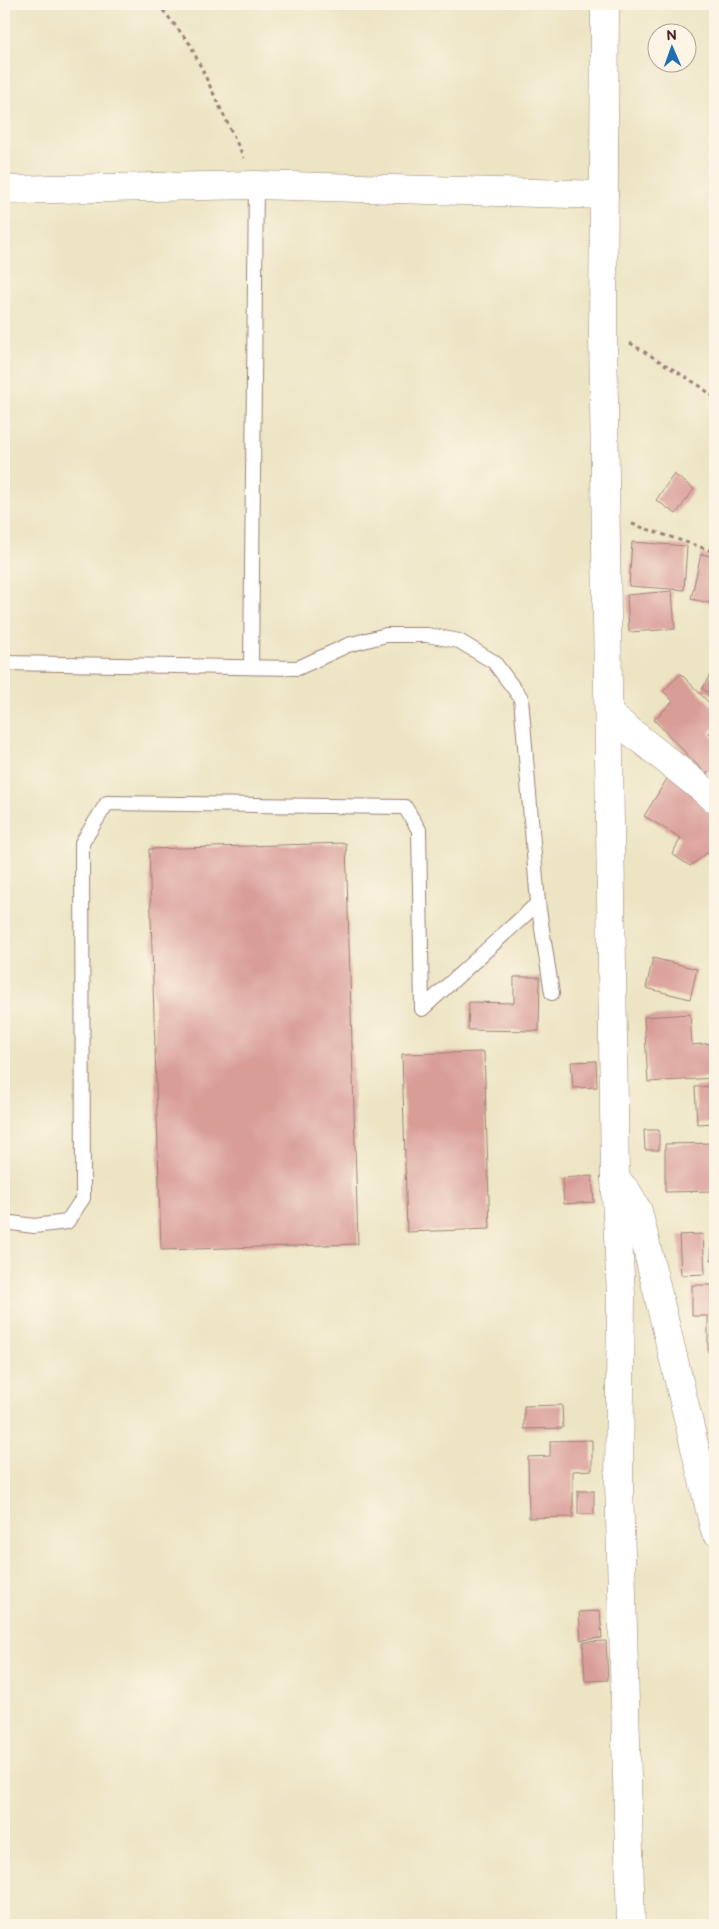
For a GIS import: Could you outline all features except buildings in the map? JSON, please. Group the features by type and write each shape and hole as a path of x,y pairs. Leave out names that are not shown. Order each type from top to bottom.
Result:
{"street":[{"path":"605,4 604,333 615,1178 620,1295 619,1482 631,1925"},
{"path":"4,190 256,185 604,195"},
{"path":"610,715 715,799"},
{"path":"615,1178 628,1193 638,1211 715,1531"}],"lane":[{"path":"251,667 256,185"},
{"path":"4,663 298,668 348,645 386,635 427,635 459,641 494,662 521,698 538,903 552,993"},
{"path":"4,1222 34,1226 67,1222 83,1198 82,844 107,803 405,807 419,830 422,1009 538,903"}],"path":[{"path":"158,4 190,44 256,185"},
{"path":"604,333 631,343 700,386 715,398"},
{"path":"607,521 635,524 715,552"}]}
